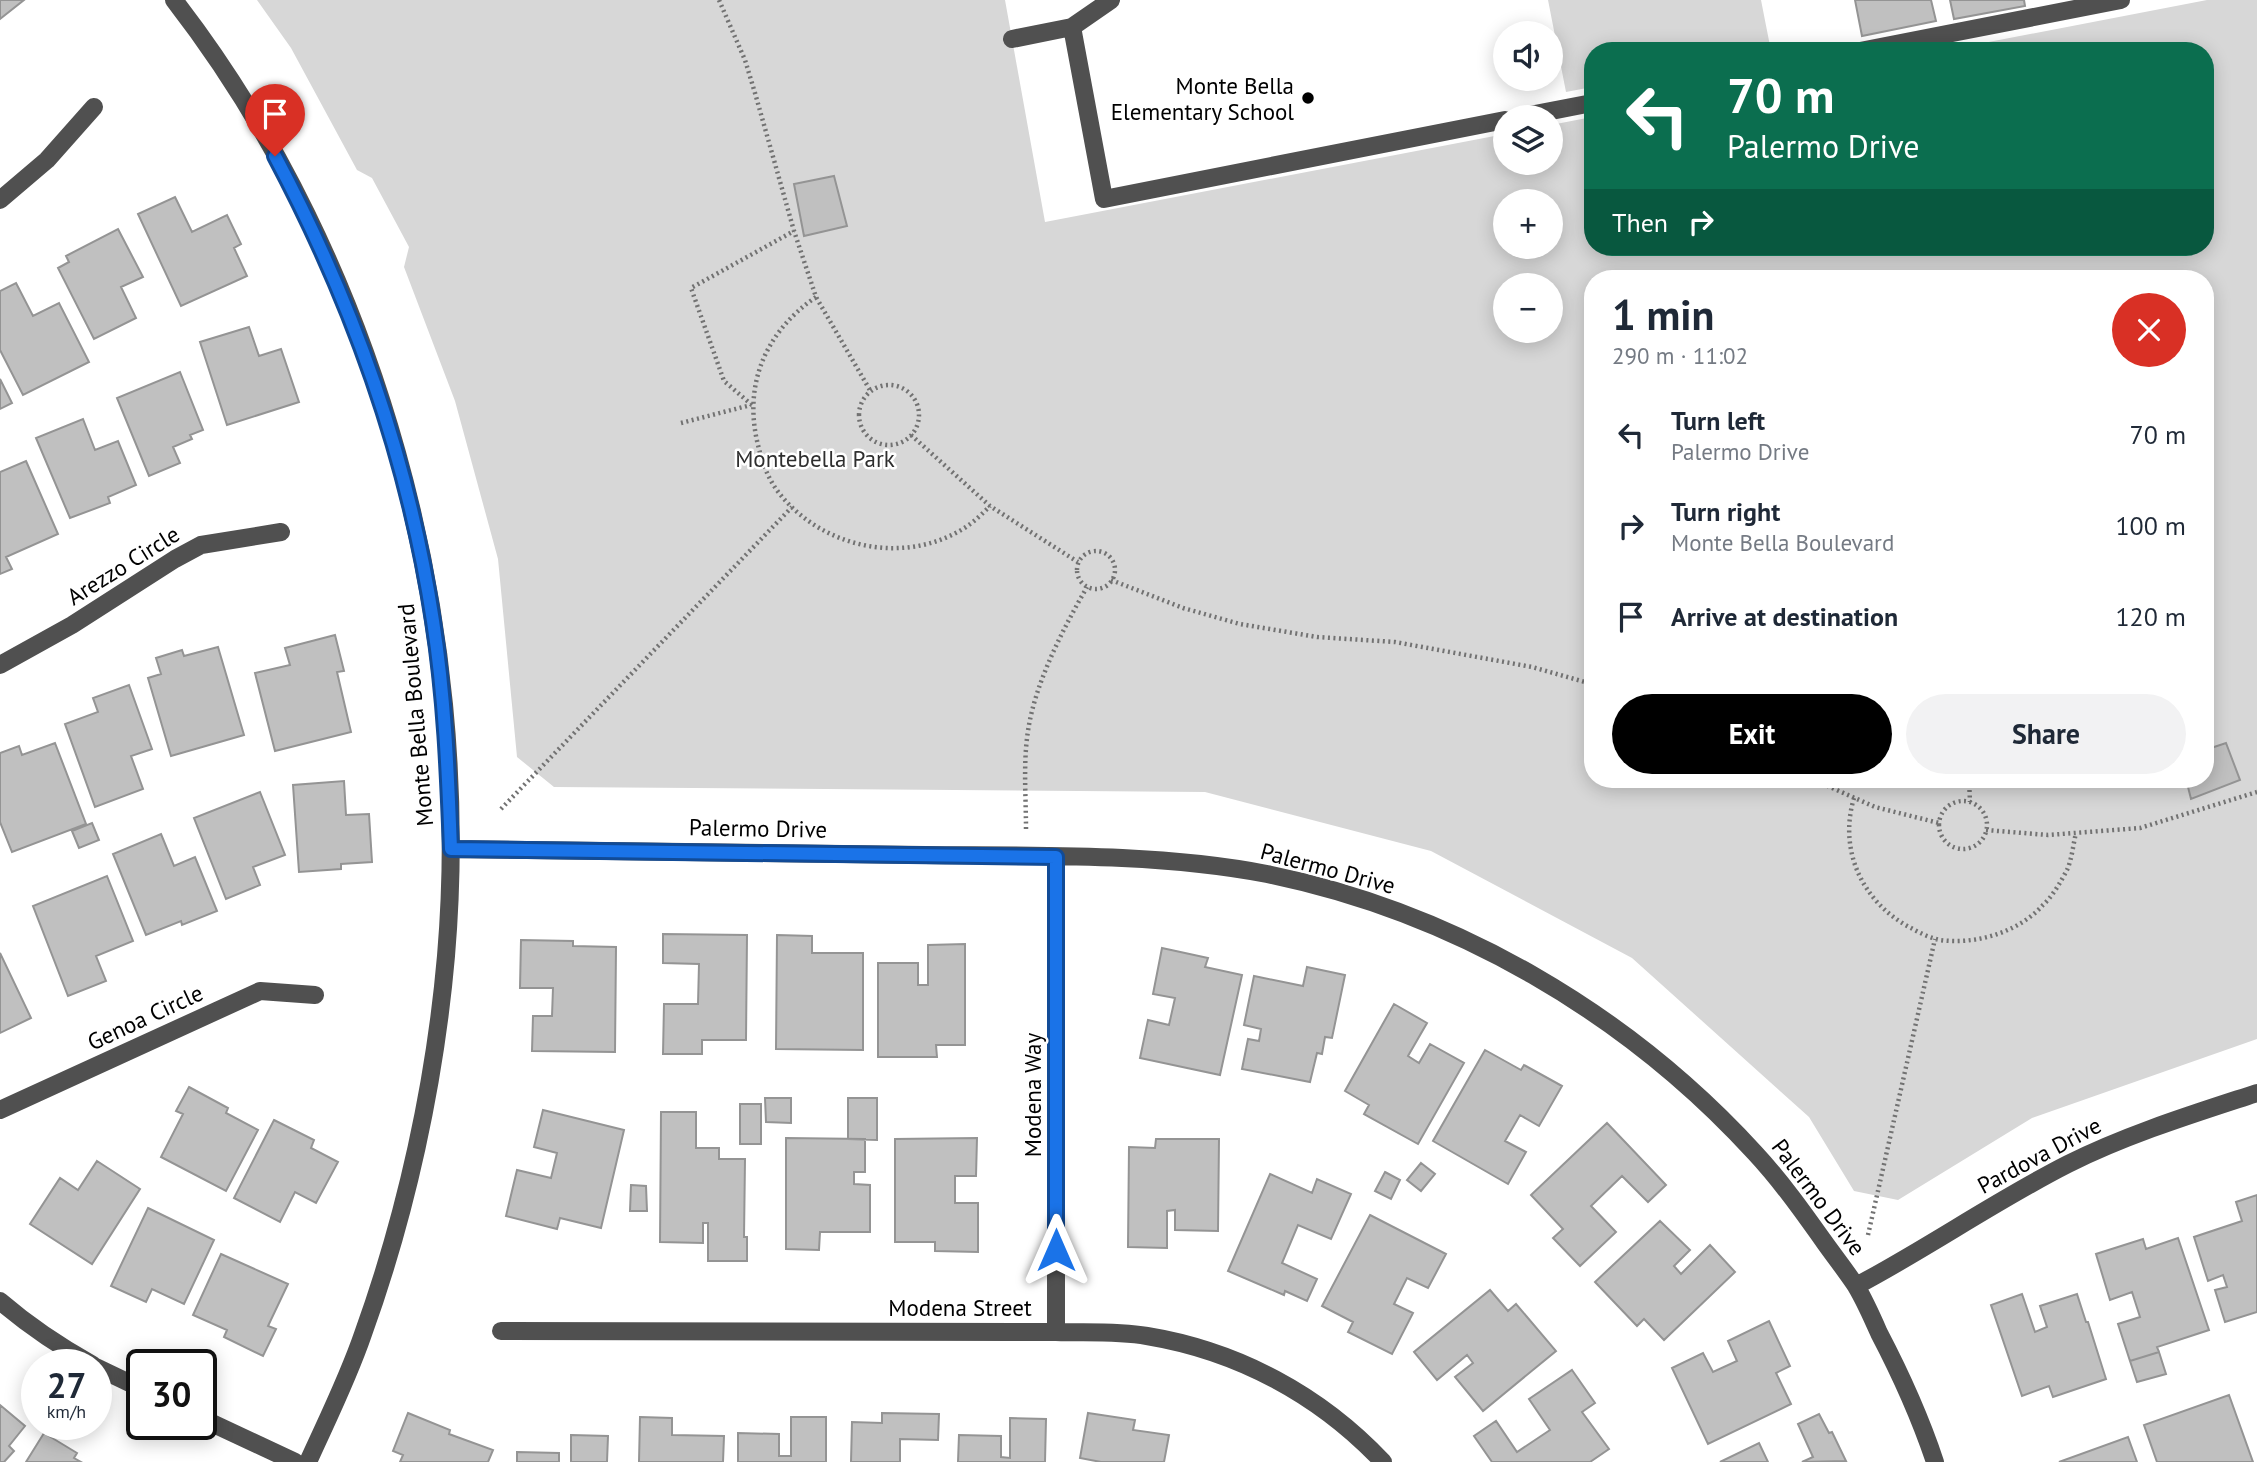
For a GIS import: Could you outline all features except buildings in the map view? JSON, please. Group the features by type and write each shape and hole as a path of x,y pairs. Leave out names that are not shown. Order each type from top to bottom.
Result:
{"street":[{"name":"Monte Bella Boulevard","path":"174,0 242,99 282,168 320,244 370,368 407,493 422,559 433,622 447,753 451,849 446,959 436,1038 409,1176 387,1263 363,1336 308,1462"},
{"path":"1012,38 1072,27 1111,0"},
{"path":"1906,42 2121,0"},
{"path":"1072,27 1104,198 1493,122"},
{"path":"1563,109 1584,105"},
{"path":"0,200 47,160 94,107"},
{"name":"Arezzo Circle","path":"0,665 72,625 201,545 281,532"},
{"name":"Palermo Drive","path":"451,849 1026,856 1181,862 1267,874 1319,887 1430,925 1487,950 1543,980 1597,1015 1656,1058 1758,1155 1802,1210 1856,1286 1901,1376 1935,1462"},
{"name":"Modena Way","path":"1056,857 1056,1332"},
{"name":"Genoa Circle","path":"0,1110 260,991 315,995"},
{"name":"Pardova Drive","path":"1856,1286 2067,1164 2165,1123 2257,1093"},
{"path":"0,1301 64,1349"},
{"name":"Modena Street","path":"501,1331 1056,1332 1146,1336 1238,1361 1284,1383 1325,1410 1364,1442 1383,1462"},
{"path":"217,1425 295,1462"}],"path":[{"path":"719,0 745,60 794,231 816,297 871,392"},
{"path":"752,405 724,380 691,288 794,231"},
{"path":"816,297 799,308 783,326 765,354 756,380 752,405 754,429 769,476 779,493 814,525 838,539 874,547 907,548 936,541 966,527 990,506"},
{"path":"893,385 902,387 909,393 919,408 917,426 911,435 893,444 873,440 866,433 859,414 861,403 871,392 893,385"},
{"path":"681,423 752,405"},
{"path":"911,435 990,506 1078,562"},
{"path":"501,809 792,507"},
{"path":"1102,551 1112,559 1115,571 1105,587 1087,587 1079,578 1078,562 1090,552 1102,551"},
{"path":"1111,580 1183,608 1240,624 1317,637 1395,642 1532,667 1584,682"},
{"path":"1026,856 1028,730 1046,667 1087,587"},
{"path":"1832,788 1875,807 1939,823"},
{"path":"1969,788 1970,803"},
{"path":"1986,830 2048,835 2140,828 2257,792"},
{"path":"1854,798 1848,823 1850,848 1867,892 1899,922 1935,938 1962,941 2001,933 2040,909 2067,869 2076,834"},
{"path":"1970,803 1980,808 1984,814 1986,830 1978,844 1964,849 1956,848 1943,839 1939,823 1940,816 1951,804 1970,803"},
{"path":"1868,1235 1935,938"}],"green space":[{"name":"Montebella Park","path":"257,0 1005,0 1045,222 1493,136 1493,175 1563,175 1563,123 1584,119 1584,256 2214,256 2214,42 1989,42 2207,0 2257,0 2257,1039 2032,1118 1898,1200 1854,1191 1809,1117 1632,958 1431,851 1205,792 554,787 517,757 498,559 455,401 404,267 409,247 372,178 357,170 291,48"},
{"path":"1548,0 1761,0 1769,42 1584,42 1584,89 1566,92 1563,77 1563,21 1552,21"}],"place":[{"name":"Monte Bella Elementary School","path":"1308,98"}],"route":[{"path":"275,156 320,244 343,299 370,368 407,493 433,622 447,753 451,849 1056,857 1056,1250"}]}
